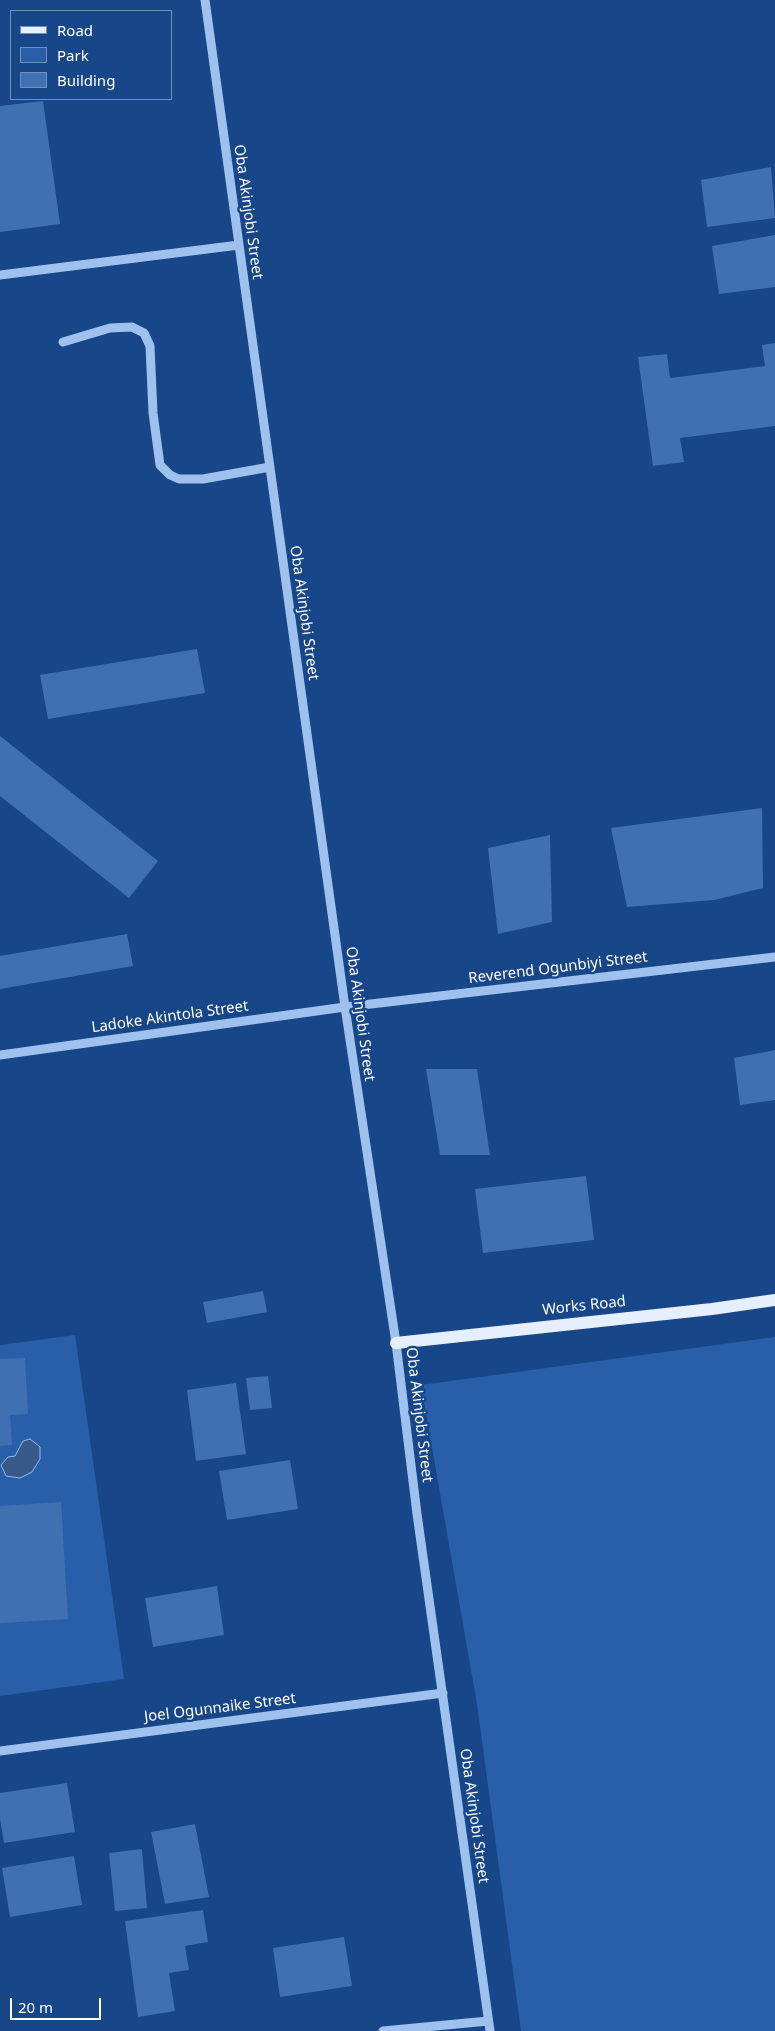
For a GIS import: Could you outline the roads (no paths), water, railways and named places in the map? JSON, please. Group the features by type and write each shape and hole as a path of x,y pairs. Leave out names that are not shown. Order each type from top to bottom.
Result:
{"main road":[{"name":"Works Road","path":"396,1343 712,1309 775,1300"}],"street":[{"name":"Oba Akinjobi Street","path":"205,0 345,1007 396,1343 417,1514 490,2031"},
{"path":"0,276 238,245"},
{"path":"63,342 110,328 132,328 144,334 150,346 153,413 160,465 170,475 179,479 203,479 270,468"},
{"name":"Reverend Ogunbiyi Street","path":"345,1007 775,957"},
{"name":"Ladoke Akintola Street","path":"0,1054 345,1007"},
{"name":"Joel Ogunnaike Street","path":"0,1751 443,1693"},
{"path":"383,2031 488,2020"}]}
